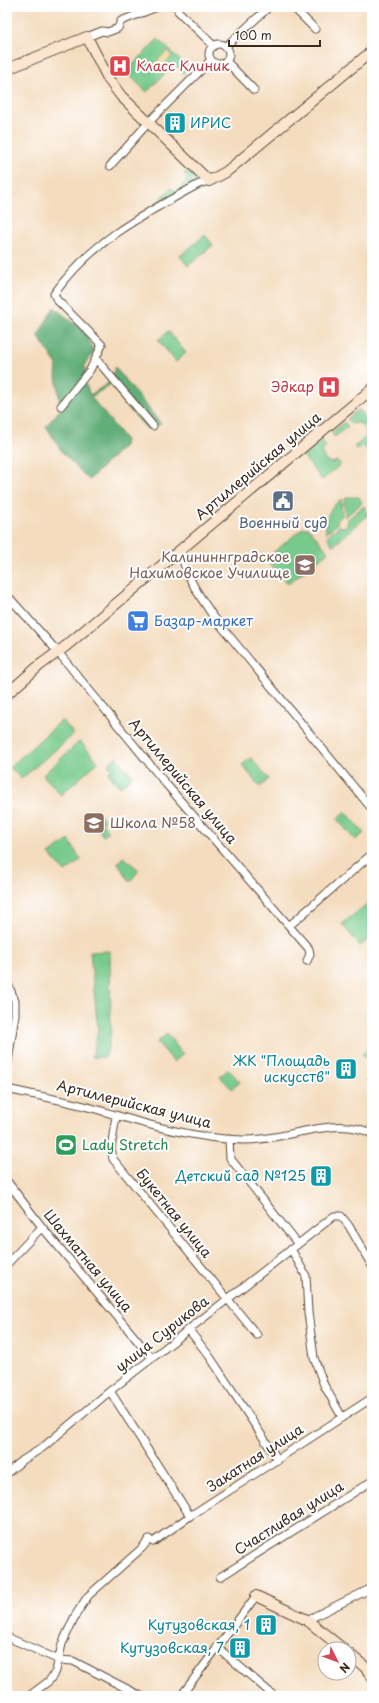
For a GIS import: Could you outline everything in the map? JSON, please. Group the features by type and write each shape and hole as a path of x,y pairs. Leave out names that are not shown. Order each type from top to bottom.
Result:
{"street":[{"path":"7,69 102,30 108,32 118,28 121,21 157,7"},
{"path":"225,47 269,7"},
{"path":"293,7 315,29"},
{"path":"178,11 214,46"},
{"path":"87,37 109,80 121,96 209,182"},
{"path":"218,44 225,47 228,55 226,61 218,64 211,60 209,51 218,44"},
{"path":"61,406 90,370 102,345 54,294 67,276 122,228 199,184 209,182 226,172 372,51"},
{"path":"110,166 149,122 211,60"},
{"path":"226,61 254,90"},
{"path":"96,359 153,426"},
{"name":"Артиллерийская улица","path":"7,694 372,389"},
{"path":"181,549 191,583 213,616 372,809"},
{"name":"Артиллерийская улица","path":"7,595 58,652 231,860 309,948 310,954 307,961"},
{"path":"289,926 372,854"},
{"path":"7,982 15,1000 15,1016 7,1068"},
{"name":"Артиллерийская улица","path":"7,1089 63,1101 116,1116 196,1135 229,1139 266,1140 337,1126 351,1126 372,1134"},
{"name":"Букетная улица","path":"116,1116 110,1148 114,1159 257,1336"},
{"path":"229,1139 230,1158 297,1243"},
{"name":"Шахматная улица","path":"7,1181 42,1227 152,1358"},
{"name":"улица Сурикова","path":"7,1473 42,1448 110,1391 297,1243 334,1216 341,1216 372,1266"},
{"path":"7,1264 42,1227"},
{"path":"291,1249 306,1276 308,1312 314,1358 324,1385 342,1417"},
{"path":"189,1330 210,1357 278,1460"},
{"path":"110,1391 190,1516"},
{"name":"Закатная улица","path":"29,1696 49,1681 56,1671 62,1644 82,1604 88,1596 151,1540 278,1460 372,1398"},
{"name":"Счастливая улица","path":"220,1577 372,1481"},
{"path":"307,1620 372,1588"},
{"path":"181,1696 256,1596 307,1620 333,1641"},
{"path":"7,1637 59,1660 73,1661 141,1696"},
{"path":"217,1647 274,1696"},
{"path":"357,1660 365,1667 372,1677"}],"green space":[{"path":"158,39 188,68 183,73 174,64 147,92 126,72"},
{"path":"188,170 196,178 196,182 156,205 156,203 171,188 176,191 189,178 184,174"},
{"path":"205,235 213,245 188,266 180,256"},
{"path":"54,307 85,332 94,352 85,364 85,383 90,395 110,382 115,367 161,424 147,429 129,409 111,384 91,397 125,439 124,446 89,480 62,452 46,426 61,409 56,377 57,365 38,336"},
{"path":"168,331 186,353 176,362 158,340"},
{"path":"359,409 372,425 372,457 363,445 357,450 354,447 366,437 366,431 359,423 351,424 347,419"},
{"path":"344,422 348,426 335,437 331,433"},
{"path":"322,440 326,446 322,452 324,459 331,463 337,461 341,464 322,480 303,456"},
{"path":"348,497 359,497 362,503 345,517 344,500"},
{"path":"341,499 342,516 337,520 337,524 326,533 327,518 331,510"},
{"path":"364,506 367,510 367,516 333,546 327,536 339,526 344,527 347,525 348,519"},
{"path":"303,528 309,528 328,552 288,584 269,563 268,557"},
{"path":"62,720 74,734 21,779 10,767"},
{"path":"80,741 98,762 61,795 43,775"},
{"path":"116,757 133,776 120,787 108,773 112,769 108,764"},
{"path":"251,758 269,779 260,787 242,765"},
{"path":"346,812 364,833 355,840 337,819"},
{"path":"101,815 104,821 102,822 108,833 103,836 93,820"},
{"path":"69,840 81,860 65,872 49,854"},
{"path":"123,857 139,870 130,882 118,863"},
{"path":"367,904 372,910 372,937 360,946 342,924"},
{"path":"110,951 111,1032 106,1057 92,1057 98,1030 90,952"},
{"path":"167,1034 183,1054 174,1062 157,1042"},
{"path":"372,1044 372,1064 362,1055"},
{"path":"228,1069 240,1082 232,1089 220,1077"}],"sand":[{"path":"167,51 172,56 159,69 154,64"}],"place":[{"name":"Класс Клиник","path":"120,66"},
{"name":"ИРИС","path":"175,123"},
{"name":"Эдкар","path":"329,387"},
{"name":"Военный суд","path":"283,501"},
{"name":"Калининнградское Нахимовское Училище","path":"305,565"},
{"name":"Базар-маркет","path":"138,621"},
{"name":"Школа №58","path":"94,823"},
{"name":"ЖК \"Площадь искусств\"","path":"346,1069"},
{"name":"Lady Stretch","path":"66,1145"},
{"name":"Детский сад №125","path":"321,1176"},
{"name":"Кутузовская, 1","path":"266,1625"},
{"name":"Кутузовская, 7","path":"240,1648"}]}
